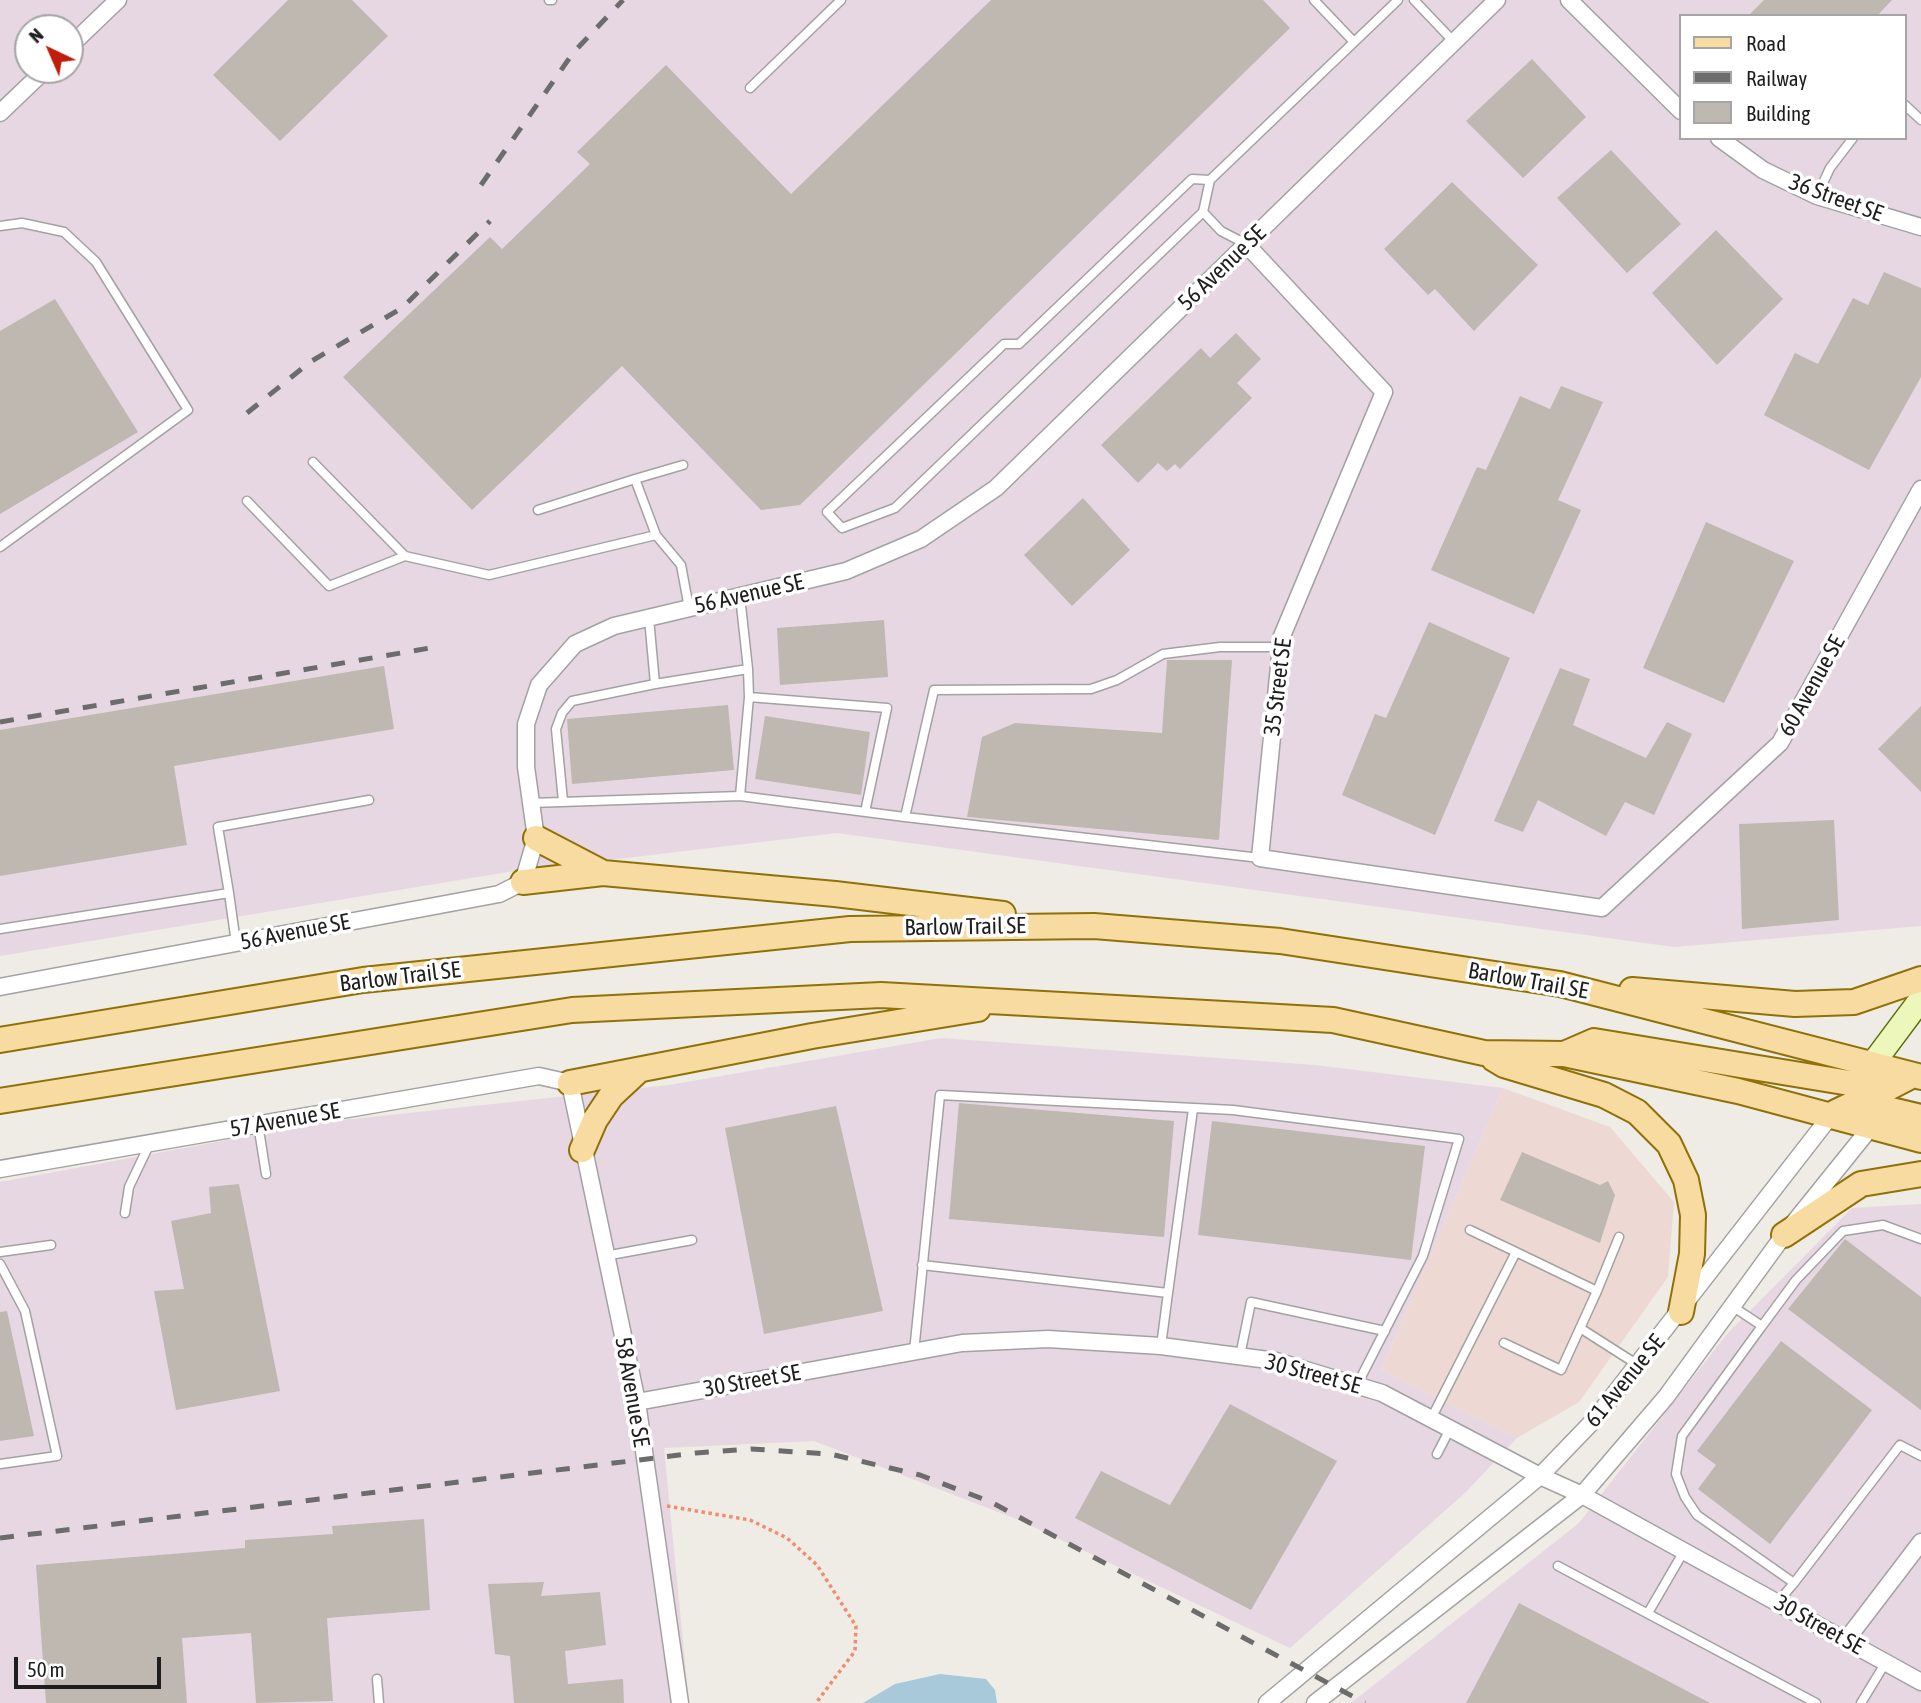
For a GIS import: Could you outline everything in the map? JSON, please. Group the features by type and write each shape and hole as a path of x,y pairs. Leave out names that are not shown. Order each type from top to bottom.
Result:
{"main road":[{"path":"536,838 603,873"},
{"path":"523,882 603,873 835,894 1094,926"},
{"name":"Barlow Trail SE","path":"0,1040 363,980 674,947 850,929 1094,926 1280,941 1560,984 1872,1065 1918,1072"},
{"path":"1560,984 1795,1004 1854,1002 1921,979"},
{"path":"0,1101 572,1010 881,995 1333,1020 1484,1053 1564,1054 1832,1114 1878,1118 1921,1117"},
{"path":"570,1083 1020,1001"},
{"path":"1564,1054 1594,1041 1886,1089 1918,1072"},
{"path":"1484,1053 1504,1065 1604,1095 1637,1112 1669,1144 1686,1181 1693,1215 1692,1254 1681,1312"},
{"path":"582,1150 595,1120 611,1096 640,1070"},
{"path":"1878,1118 1921,1140"},
{"path":"1784,1235 1861,1184 1921,1174"}],"street":[{"path":"84,33 118,0"},
{"name":"56 Avenue SE","path":"0,987 499,894 523,882 536,838 526,767 526,724 539,685 575,644 614,626 846,571 921,540 996,488 1497,0"},
{"path":"1569,0 1680,110"},
{"path":"0,113 30,84"},
{"name":"36 Street SE","path":"1722,140 1763,170 1817,197 1921,227"},
{"name":"35 Street SE","path":"1246,244 1384,393 1282,636 1260,858"},
{"name":"60 Avenue SE","path":"1260,858 1602,908 1780,743 1921,489"},
{"name":"61 Avenue SE","path":"1267,1703 1540,1476 1595,1419 1681,1312 1921,999"},
{"name":"61 Avenue SE","path":"1315,1703 1582,1495 1666,1397 1784,1235 1918,1072"},
{"name":"57 Avenue SE","path":"0,1169 540,1076 570,1083"},
{"name":"58 Avenue SE","path":"570,1083 637,1402 680,1703"},
{"name":"30 Street SE","path":"637,1402 962,1343 1048,1339 1161,1346 1276,1361 1382,1393 1540,1476 1582,1495 1921,1682"},
{"path":"1847,1639 1921,1542"}],"lane":[{"path":"750,88 841,0"},
{"path":"1314,0 1354,42"},
{"path":"1210,180 1192,179 1019,344 1004,344 827,512 842,528 895,508 1203,212 1210,180 1398,0"},
{"path":"1414,0 1454,42"},
{"path":"1907,107 1921,120"},
{"path":"1817,197 1830,168 1851,140"},
{"path":"1203,212 1221,231 1246,244"},
{"path":"0,226 22,223 64,232 96,262 188,410 0,547"},
{"path":"313,462 405,556 489,575 656,535"},
{"path":"538,509 683,464"},
{"path":"635,480 656,535 681,565 689,608"},
{"path":"247,501 329,586 405,556"},
{"path":"740,596 749,697 740,796"},
{"path":"649,618 655,684"},
{"path":"905,817 934,690 1091,689 1117,680 1163,654 1220,647 1281,647"},
{"path":"563,802 556,729 562,713 572,701 748,669"},
{"path":"749,697 887,708 865,812"},
{"path":"531,803 740,796 1260,858"},
{"path":"236,943 218,827 369,800"},
{"path":"0,929 229,893"},
{"path":"914,1352 940,1095 1233,1110 1459,1139 1423,1256 1357,1385"},
{"path":"1161,1346 1193,1109"},
{"path":"258,1124 266,1174"},
{"path":"125,1213 129,1187 150,1143"},
{"path":"1794,1583 1698,1515 1685,1497 1676,1474 1682,1436 1796,1279 1843,1231 1883,1225 1921,1239"},
{"path":"1470,1230 1597,1291"},
{"path":"1504,1343 1561,1370 1619,1237"},
{"path":"606,1256 692,1240"},
{"path":"0,1252 51,1245"},
{"path":"1431,1419 1516,1252"},
{"path":"0,1264 25,1311 57,1456 0,1464"},
{"path":"922,1265 1168,1293"},
{"path":"1240,1356 1251,1302 1385,1331"},
{"path":"1732,1306 1762,1326"},
{"path":"1580,1328 1638,1365"},
{"path":"1437,1454 1450,1429"},
{"path":"1778,1602 1900,1445 1921,1456"},
{"path":"1648,1613 1684,1551"},
{"path":"1558,1566 1816,1703"},
{"path":"1861,1703 1886,1662"},
{"path":"377,1679 379,1703"}],"path":[{"path":"674,1506 750,1520 787,1538 817,1565 856,1626 855,1651 816,1703"}],"shaded area":[{"path":"0,0 1921,0 1921,926 1674,947 837,833 508,872 0,956"},
{"path":"941,1038 1315,1065 1503,1088 1381,1370 1517,1438 1466,1492 1290,1648 1019,1520 814,1441 664,1448 689,1703 0,1703 0,1182 325,1122 669,1085"},
{"path":"1503,1088 1610,1127 1674,1202 1668,1277 1579,1402 1517,1438 1381,1370"},
{"path":"1921,1204 1921,1703 1351,1703 1579,1523 1727,1334 1852,1208"}],"water":[{"path":"940,1674 986,1679 995,1690 997,1703 863,1703 895,1684"}],"building":[{"path":"288,0 352,0 388,36 280,141 213,75"},
{"path":"991,0 1263,0 1290,28 800,505 761,510 622,366 472,510 343,377 490,237 502,249 590,164 577,152 666,65 791,194"},
{"path":"1764,0 1892,0 1879,14 1750,14"},
{"path":"1532,59 1586,117 1523,178 1466,121"},
{"path":"1611,150 1681,224 1627,273 1557,198"},
{"path":"1452,182 1538,265 1474,331 1435,289 1428,295 1384,249"},
{"path":"1716,230 1783,299 1717,365 1652,293"},
{"path":"1884,272 1921,288 1921,377 1869,470 1764,415 1795,353 1818,364 1853,298 1868,305"},
{"path":"55,299 138,432 0,514 0,331"},
{"path":"1236,333 1261,359 1237,383 1252,398 1180,469 1175,464 1167,471 1158,463 1138,483 1101,445 1201,348 1210,358"},
{"path":"1561,386 1603,402 1558,500 1581,510 1534,614 1431,570 1477,467 1486,470 1520,396 1550,409"},
{"path":"1083,498 1130,550 1072,606 1024,555"},
{"path":"1706,522 1794,561 1724,703 1643,668"},
{"path":"884,620 888,677 780,685 777,628"},
{"path":"1429,622 1510,658 1435,835 1342,795 1375,714 1386,718"},
{"path":"1167,660 1232,660 1219,840 967,817 982,737 1015,723 1162,733"},
{"path":"384,666 394,729 174,766 187,845 0,876 0,730"},
{"path":"1560,668 1590,679 1573,725 1646,758 1667,722 1692,734 1654,815 1625,802 1606,836 1538,800 1523,832 1494,821"},
{"path":"728,705 734,770 572,784 567,719"},
{"path":"1921,706 1921,792 1878,749"},
{"path":"765,716 870,732 861,795 755,779"},
{"path":"1834,820 1839,920 1742,929 1739,824"},
{"path":"959,1103 1174,1121 1164,1237 949,1219"},
{"path":"836,1106 883,1311 764,1334 725,1128"},
{"path":"1212,1121 1425,1146 1411,1260 1198,1235"},
{"path":"1522,1152 1600,1185 1608,1181 1615,1195 1600,1243 1500,1200"},
{"path":"239,1184 280,1391 176,1410 154,1291 184,1289 171,1221 211,1213 209,1187"},
{"path":"1845,1239 1921,1297 1921,1410 1788,1309"},
{"path":"7,1311 34,1436 0,1441 0,1312"},
{"path":"1781,1341 1872,1410 1770,1544 1698,1489 1716,1465 1697,1451"},
{"path":"1230,1404 1337,1461 1251,1610 1075,1518 1101,1471 1170,1505"},
{"path":"424,1519 430,1610 327,1618 333,1701 256,1703 251,1633 182,1638 187,1703 46,1703 36,1565 245,1548 245,1540 333,1534 332,1526"},
{"path":"544,1582 541,1596 600,1592 606,1645 565,1651 568,1684 623,1679 624,1703 514,1703 510,1656 495,1654 488,1584"},
{"path":"1519,1603 1710,1703 1466,1703"}],"railway":[{"path":"481,185 573,53 623,0"},
{"path":"247,413 310,362 402,308 490,221"},
{"path":"0,722 430,648"},
{"path":"0,1538 696,1453 751,1449 830,1454 920,1475 991,1502 1365,1703"}]}
